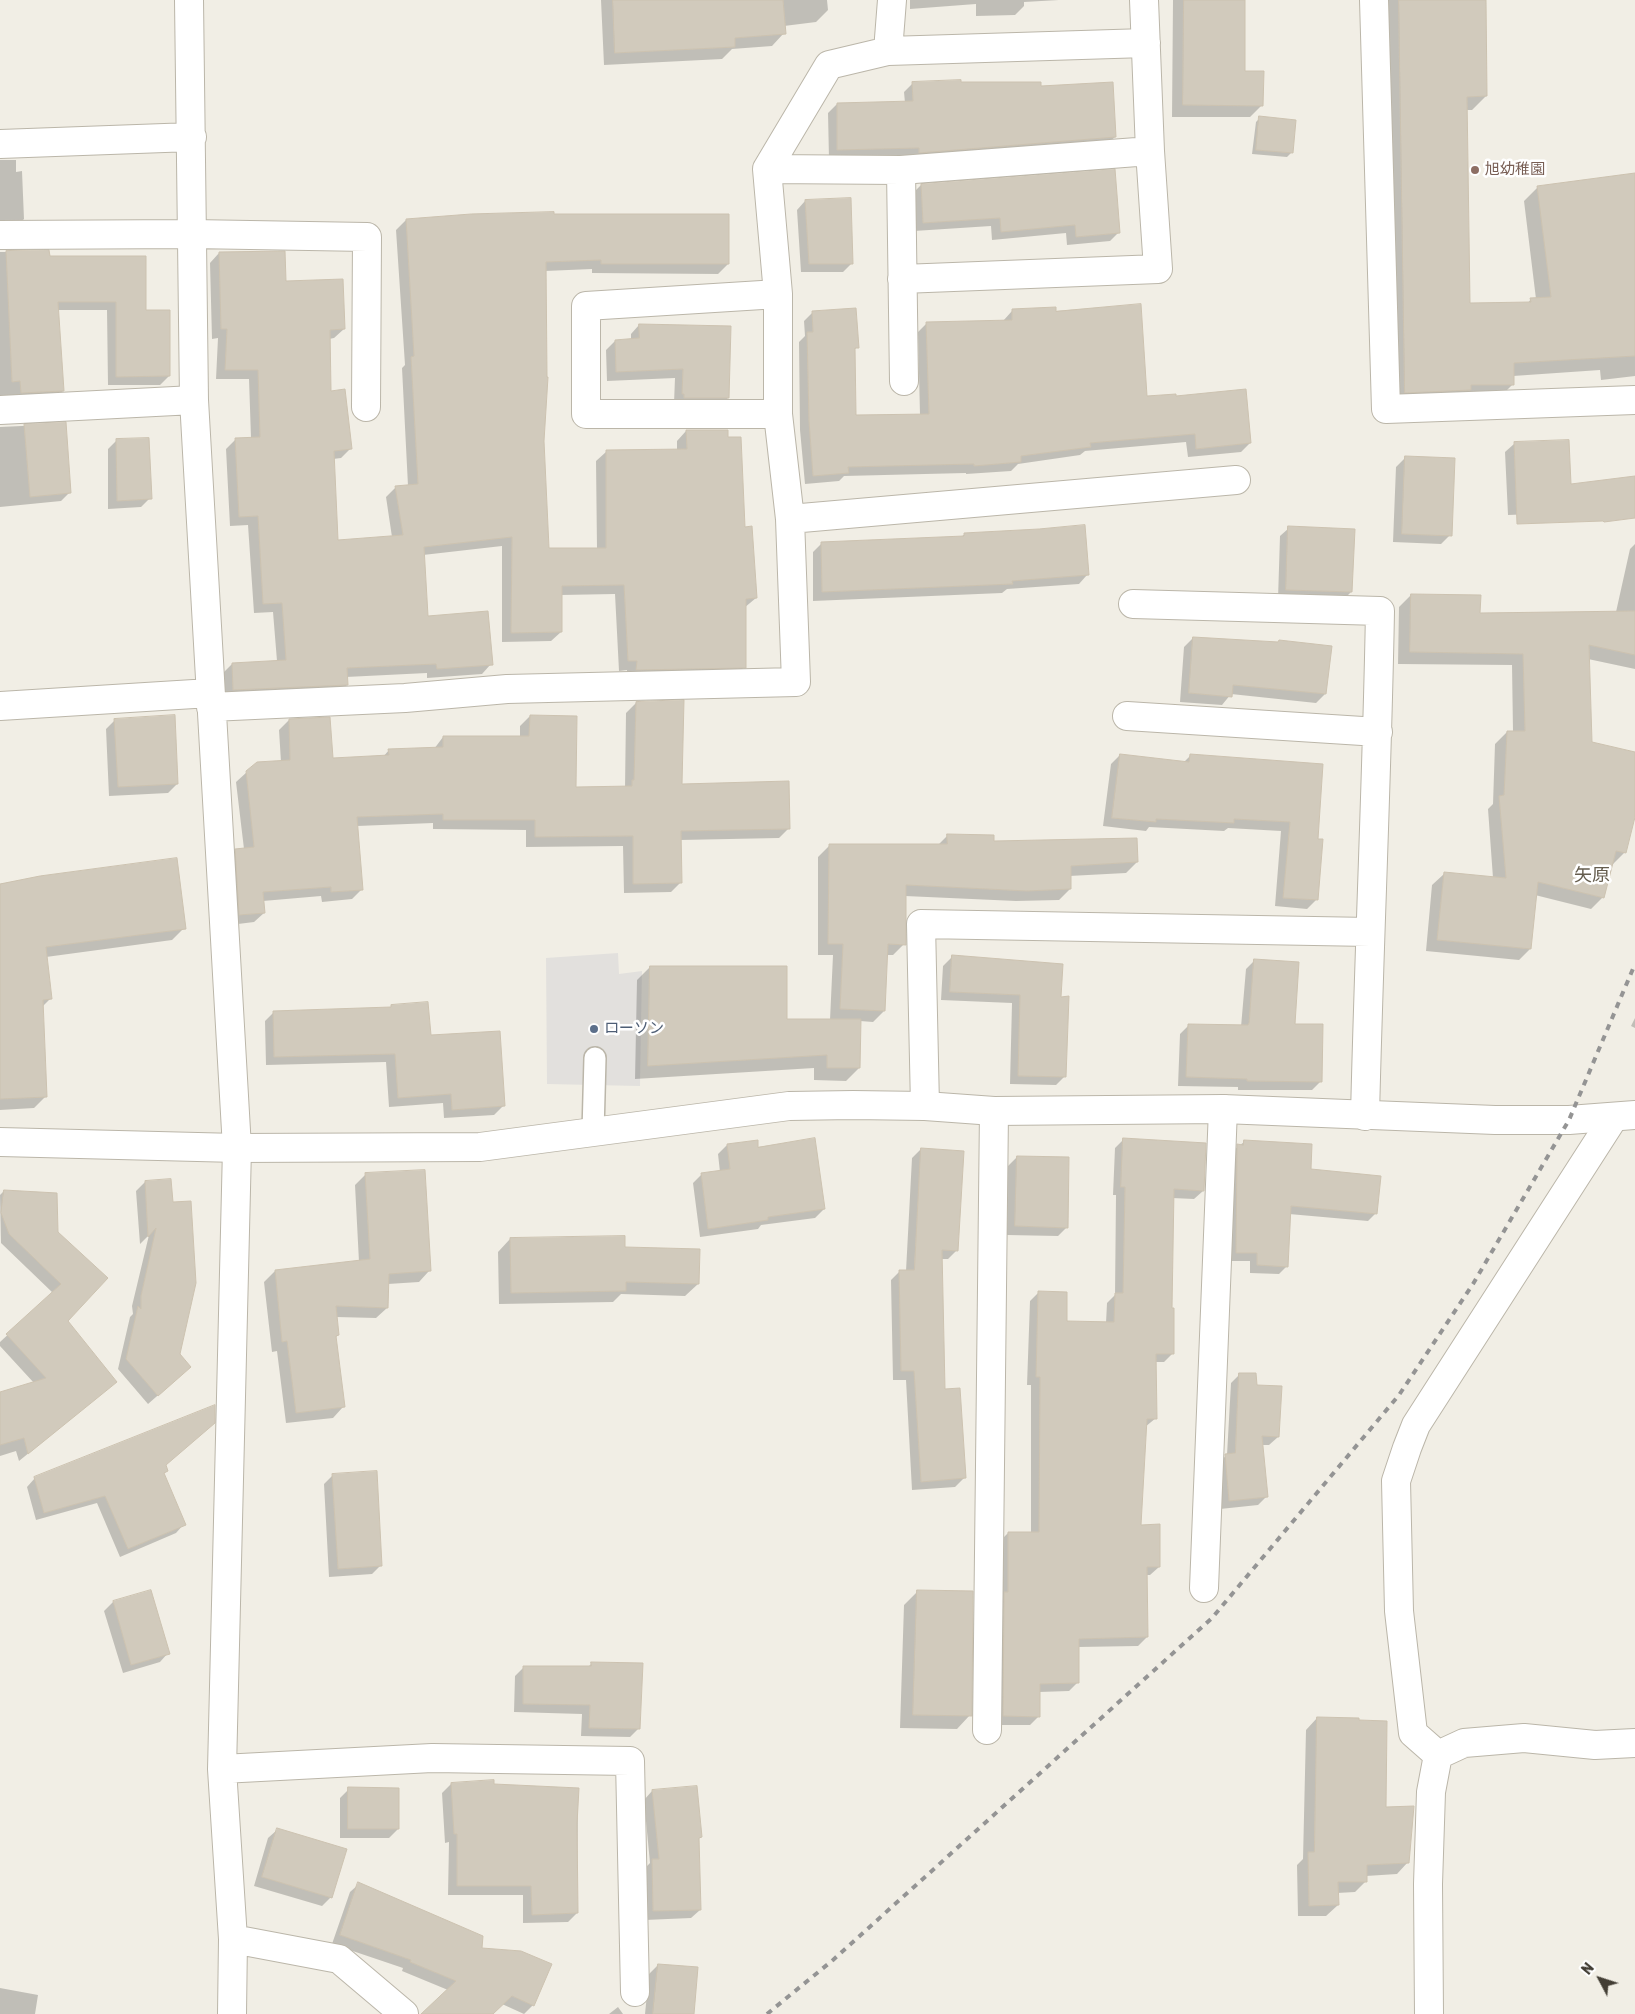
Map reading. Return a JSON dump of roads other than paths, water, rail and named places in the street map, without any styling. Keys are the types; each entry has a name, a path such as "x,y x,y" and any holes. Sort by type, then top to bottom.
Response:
{"street":[{"path":"189,0 194,400 237,1148 222,1768 233,1939 232,2014"},
{"path":"888,52 892,0"},
{"path":"902,279 1158,269 1150,151 1144,0"},
{"path":"1374,0 1386,409 1635,400"},
{"path":"0,706 210,700 405,698 507,689 796,682 790,519 778,414 778,294 768,169 828,65 888,52 1146,44"},
{"path":"0,144 192,137"},
{"path":"768,169 901,170 1150,151"},
{"path":"901,170 904,380"},
{"path":"0,235 192,234 367,237 366,407"},
{"path":"778,294 586,306 586,414 778,414"},
{"path":"0,410 194,400"},
{"path":"790,519 1236,480"},
{"path":"1133,604 1380,611 1378,732 1365,1116"},
{"path":"1127,716 1378,732"},
{"path":"924,1106 921,924 1370,932"},
{"path":"0,1142 237,1148 480,1147 789,1106 924,1106 994,1111 1223,1109 1496,1120 1569,1120 1624,1116"},
{"path":"1204,1588 1223,1109"},
{"path":"987,1730 994,1111"},
{"path":"1438,1755 1413,1733 1399,1611 1396,1481 1406,1448 1416,1425 1624,1116"},
{"path":"1438,1755 1464,1743 1524,1738 1596,1745 1635,1743"},
{"path":"1429,2014 1428,1884 1431,1792 1438,1755"},
{"path":"222,1768 432,1758 630,1761 635,1992"},
{"path":"233,1939 339,1959 404,2014"}],"lane":[{"path":"592,1132 595,1058"}],"railway":[{"path":"767,2014 833,1960 1212,1618 1399,1395 1473,1284 1569,1120 1635,964"}],"place":[{"name":"旭幼稚園","path":"1475,170"},
{"name":"ローソン","path":"594,1029"}],"district":[{"name":"矢原","path":"1592,876"}]}
